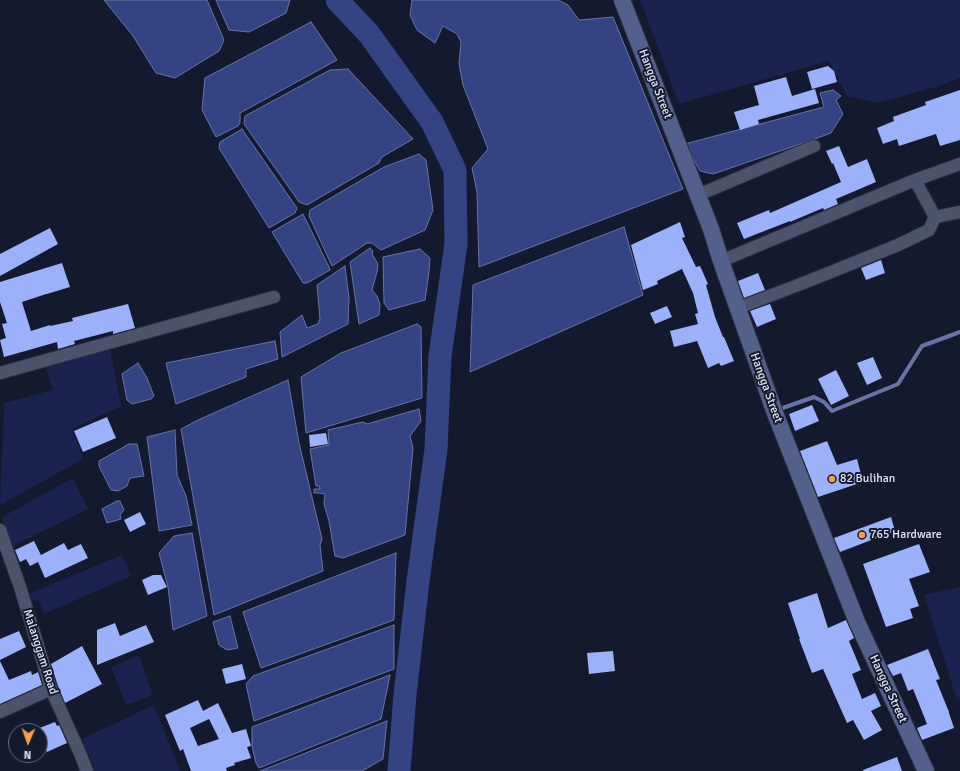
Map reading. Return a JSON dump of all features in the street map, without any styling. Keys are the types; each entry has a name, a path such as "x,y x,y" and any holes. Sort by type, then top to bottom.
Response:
{"street":[{"name":"Hangga Street","path":"622,0 711,230 774,413 856,622 926,771"},
{"path":"698,195 814,146"},
{"path":"721,260 914,180 960,164"},
{"path":"914,180 935,217"},
{"path":"935,217 960,212"},
{"path":"738,308 898,245 929,230 935,217"},
{"path":"0,373 274,297"},
{"name":"Malanggam Road","path":"0,530 20,587 51,688 87,771"},
{"path":"0,712 51,688"}],"shaded area":[{"path":"104,0 207,0 224,40 219,51 175,78 156,73 133,36"},
{"path":"216,0 290,0 286,13 249,32 229,30"},
{"path":"412,0 558,0 568,5 579,20 613,17 683,189 479,267 477,192 472,168 488,149 463,85 459,64 461,42 457,34 443,26 435,43 417,30 410,15"},
{"path":"640,0 960,0 960,78 939,86 878,103 847,96 829,61 679,104"},
{"path":"311,22 337,60 240,113 240,123 238,126 216,137 202,110 205,78"},
{"path":"348,69 413,139 382,157 379,163 307,205 299,202 244,124 245,116 330,70"},
{"path":"833,90 841,96 836,100 843,114 831,133 815,139 713,174 700,171 685,144 824,107 820,93"},
{"path":"242,129 297,208 295,213 269,228 219,148 220,142"},
{"path":"419,154 426,160 433,210 425,230 381,250 372,243 367,243 332,266 309,216 310,210 384,167"},
{"path":"303,214 330,270 307,283 303,283 272,232"},
{"path":"624,227 643,295 470,372 473,285"},
{"path":"370,248 373,251 372,254 378,264 372,290 377,296 380,304 379,315 359,324 350,262"},
{"path":"420,249 430,258 425,300 389,310 384,303 383,257"},
{"path":"345,266 349,298 348,324 282,357 280,332 302,315 307,328 318,324 320,319 317,285"},
{"path":"417,324 421,327 422,398 306,433 301,377 341,353"},
{"path":"275,341 278,359 246,369 246,377 176,404 166,363"},
{"path":"110,349 121,406 72,429 83,459 0,505 4,403 53,390 46,366"},
{"path":"138,363 147,378 154,396 151,399 132,404 127,400 122,374"},
{"path":"288,380 299,443 322,539 320,545 323,571 214,615 181,429"},
{"path":"419,409 421,421 410,436 413,448 405,535 343,558 335,556 329,521 324,504 325,494 314,493 314,489 320,489 319,486 316,486 310,449 329,445 328,430 363,422 367,424"},
{"path":"175,430 177,475 186,496 192,525 159,531 147,437"},
{"path":"129,444 137,444 144,476 130,478 127,486 118,491 111,490 99,466 99,461"},
{"path":"73,478 88,509 13,546 2,517"},
{"path":"117,501 120,501 124,510 120,515 121,519 107,523 102,509"},
{"path":"192,533 207,616 173,630 168,587 159,553 174,536"},
{"path":"396,553 394,620 261,668 243,612"},
{"path":"122,555 131,576 44,614 38,599 30,601 28,594"},
{"path":"960,587 960,699 957,700 924,595"},
{"path":"230,616 238,648 227,650 219,645 213,622"},
{"path":"394,625 394,669 254,721 246,684 253,676"},
{"path":"139,655 153,695 126,705 111,667"},
{"path":"390,675 381,719 259,768 256,763 252,746 252,727"},
{"path":"154,705 180,771 95,771 82,739"},
{"path":"387,721 383,759 362,771 260,771"}],"building":[{"path":"828,66 834,71 837,82 812,89 807,72"},
{"path":"786,77 792,96 815,89 819,103 758,120 759,124 740,130 734,112 759,105 754,86"},
{"path":"960,90 960,140 940,146 936,134 899,146 897,139 883,144 877,128 894,121 893,117 926,105 925,102"},
{"path":"839,146 848,167 867,159 876,182 836,199 838,204 824,210 823,208 744,239 737,223 769,210 770,213 841,182 826,151"},
{"path":"680,222 685,237 682,238 696,267 700,266 708,284 706,285 715,317 734,361 721,366 719,363 708,368 697,341 674,347 670,331 698,324 695,314 698,313 693,293 682,269 657,281 658,284 643,290 631,245"},
{"path":"50,228 58,244 0,276 0,254"},
{"path":"881,260 885,273 866,280 861,268"},
{"path":"62,263 70,287 22,302 31,331 50,325 73,321 72,318 128,304 135,328 113,334 113,331 74,341 75,344 58,349 57,342 4,357 0,340 6,338 2,324 7,323 0,302 0,282"},
{"path":"758,273 765,290 744,298 738,281"},
{"path":"770,304 776,319 757,327 750,311"},
{"path":"667,306 672,317 655,324 650,313"},
{"path":"873,357 882,378 867,385 857,363"},
{"path":"836,370 849,396 831,405 818,379"},
{"path":"812,405 819,421 795,431 789,414"},
{"path":"107,417 116,438 83,452 74,431"},
{"path":"326,433 328,444 310,447 309,435"},
{"name":"82 Bulihan","path":"827,441 837,465 857,459 863,482 818,497 800,451"},
{"path":"140,512 146,524 130,532 124,520"},
{"name":"765 Hardware","path":"891,517 895,531 840,552 834,538"},
{"path":"34,541 41,555 64,543 68,550 81,544 88,558 45,578 38,562 30,566 26,559 20,562 15,550"},
{"path":"919,544 930,572 909,579 919,606 910,609 913,618 886,627 863,564"},
{"path":"153,575 161,575 167,587 148,595 142,580"},
{"path":"817,593 828,628 846,620 854,638 849,641 861,670 852,674 862,699 875,693 881,706 871,711 882,730 864,740 853,720 847,723 823,669 812,673 799,639 788,603"},
{"path":"115,623 120,636 146,625 154,642 97,665 97,630"},
{"path":"19,631 26,647 0,660 0,639"},
{"path":"82,646 102,684 65,703 51,664"},
{"path":"928,649 940,679 936,680 954,728 922,740 917,728 927,724 913,689 908,691 901,673 893,676 887,665"},
{"path":"613,651 615,671 589,674 587,653"},
{"path":"0,661 9,680 31,671 32,675 38,672 42,685 0,704"},
{"path":"242,664 246,679 226,684 222,669"},
{"path":"198,700 203,711 218,703 232,733 246,729 251,746 247,747 251,758 234,763 235,765 226,768 227,771 191,771 183,749 180,751 165,715","holes":["209,719 219,739 198,746 190,728"]},
{"path":"55,722 57,726 59,725 67,743 48,752 48,725"},
{"path":"897,757 902,771 863,771 863,770"}],"waterway":[{"path":"337,0 369,34 432,122 455,170 456,244 440,356 436,449 418,581 405,695 399,771"},
{"path":"777,410 814,397 824,402 832,411 898,384 922,346 960,332"}],"place":[{"name":"82 Bulihan","path":"832,479"},
{"name":"765 Hardware","path":"862,535"}]}
